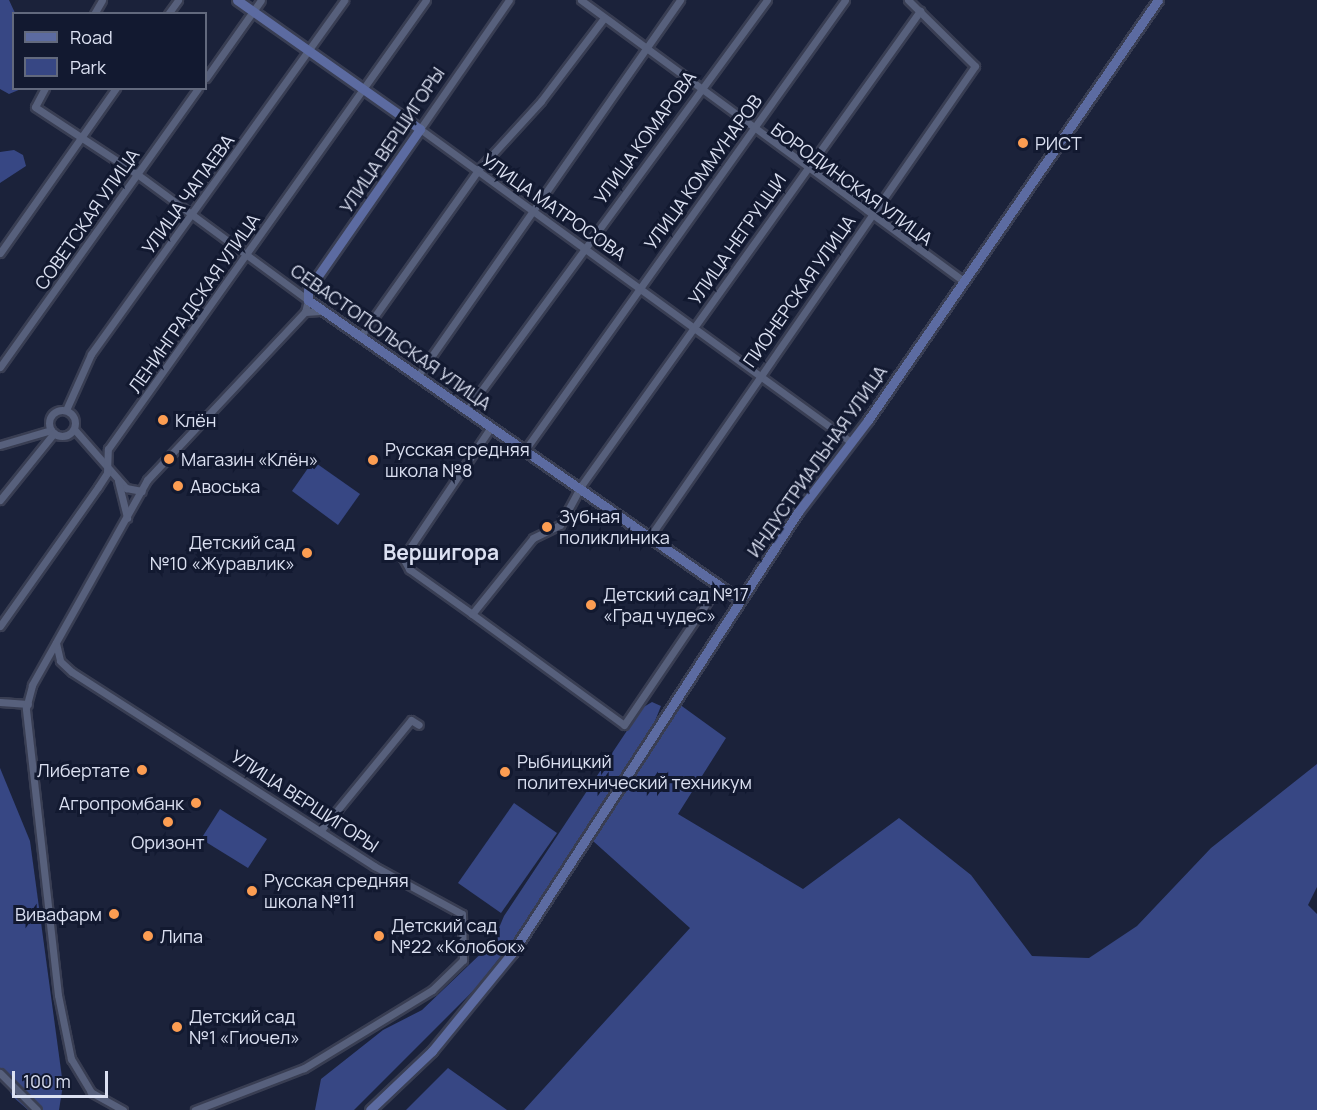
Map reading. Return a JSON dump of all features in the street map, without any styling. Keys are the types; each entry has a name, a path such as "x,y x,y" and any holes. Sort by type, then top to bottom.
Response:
{"main road":[{"name":"УЛИЦА МАТРОСОВА","path":"237,0 420,129"},
{"name":"ИНДУСТРИАЛЬНАЯ УЛИЦА","path":"370,1110 432,1051 512,953 740,600 1158,0"},
{"name":"УЛИЦА ВЕРШИГОРЫ","path":"308,300 308,290 420,129"},
{"name":"СЕВАСТОПОЛЬСКАЯ УЛИЦА","path":"308,300 320,311 581,486 740,600"}],"street":[{"path":"207,77 261,0"},
{"name":"УЛИЦА ЧАПАЕВА","path":"0,500 53,432 51,415 66,410 91,354 344,0"},
{"name":"ЛЕНИНГРАДСКАЯ УЛИЦА","path":"0,626 94,493 107,466 108,449 426,0"},
{"name":"УЛИЦА ВЕРШИГОРЫ","path":"420,129 509,0"},
{"path":"417,377 530,211 680,0"},
{"name":"УЛИЦА КОМАРОВА","path":"467,410 583,247 766,0"},
{"name":"УЛИЦА КОММУНАРОВ","path":"525,450 751,129 845,0"},
{"path":"908,0 920,10"},
{"name":"БОРОДИНСКАЯ УЛИЦА","path":"587,2 604,18 698,90 963,281"},
{"name":"ПИОНЕРСКАЯ УЛИЦА","path":"651,535 760,372 975,66 920,10"},
{"name":"УЛИЦА НЕГРУЦЦИ","path":"472,614 533,538 560,525 581,486 920,10"},
{"path":"360,337 476,172 541,101 604,18"},
{"path":"0,253 115,90"},
{"name":"СОВЕТСКАЯ УЛИЦА","path":"0,367 197,90"},
{"name":"СЕВАСТОПОЛЬСКАЯ УЛИЦА","path":"43,92 35,107 137,174 308,300"},
{"name":"УЛИЦА МАТРОСОВА","path":"420,129 530,211 760,372 851,442"},
{"path":"123,1110 91,1092 71,1059 27,752 28,704 56,642 157,467 305,312 308,300"},
{"path":"305,312 320,311"},
{"path":"66,410 74,418 74,429 117,478 142,491"},
{"path":"491,427 403,558 409,569 624,725 718,586"},
{"path":"0,445 53,432 67,435 74,429"},
{"path":"117,478 127,518"},
{"name":"УЛИЦА ВЕРШИГОРЫ","path":"56,642 60,661 72,672 398,880 456,907 464,925 463,960 432,990 337,1049 234,1099 195,1110"},
{"path":"0,702 28,704"},
{"path":"321,830 411,720 419,725"},
{"path":"0,1073 37,1110"}],"green space":[{"path":"0,0 9,0 15,12 12,12 12,90 19,90 9,94 0,89"},
{"path":"14,150 23,155 26,166 0,183 0,152"},
{"path":"313,461 360,494 338,525 292,491"},
{"path":"652,702 661,706 653,726 517,936 475,989 354,1110 315,1110 321,1079 383,1030 422,1010 493,942 504,916 642,708"},
{"path":"679,704 726,738 678,814 803,889 899,818 971,875 1032,956 1089,958 1137,926 1211,848 1317,764 1317,887 1308,905 1317,914 1317,1110 524,1110 690,928 593,841"},
{"path":"0,768 30,841 63,1085 59,1110 28,1110 12,1096 0,1071"},
{"path":"514,803 557,833 501,913 458,883"},
{"path":"220,809 267,839 248,868 201,839"},
{"path":"448,1068 507,1110 406,1110"}],"place":[{"name":"РИСТ","path":"1023,143"},
{"name":"Клён","path":"163,420"},
{"name":"Магазин «Клён»","path":"169,459"},
{"name":"Русская средняя школа №8","path":"373,460"},
{"name":"Авоська","path":"178,486"},
{"name":"Зубная поликлиника","path":"547,527"},
{"name":"Детский сад №10 «Журавлик»","path":"307,553"},
{"name":"Детский сад №17 «Град чудес»","path":"591,605"},
{"name":"Либертате","path":"142,770"},
{"name":"Рыбницкий политехнический техникум","path":"505,772"},
{"name":"Агропромбанк","path":"196,803"},
{"name":"Оризонт","path":"168,822"},
{"name":"Русская средняя школа №11","path":"252,891"},
{"name":"Вивафарм","path":"114,914"},
{"name":"Липа","path":"148,936"},
{"name":"Детский сад №22 «Колобок»","path":"379,936"},
{"name":"Детский сад №1 «Гиочел»","path":"177,1027"}],"district":[{"name":"Вершигора","path":"441,552"}]}
